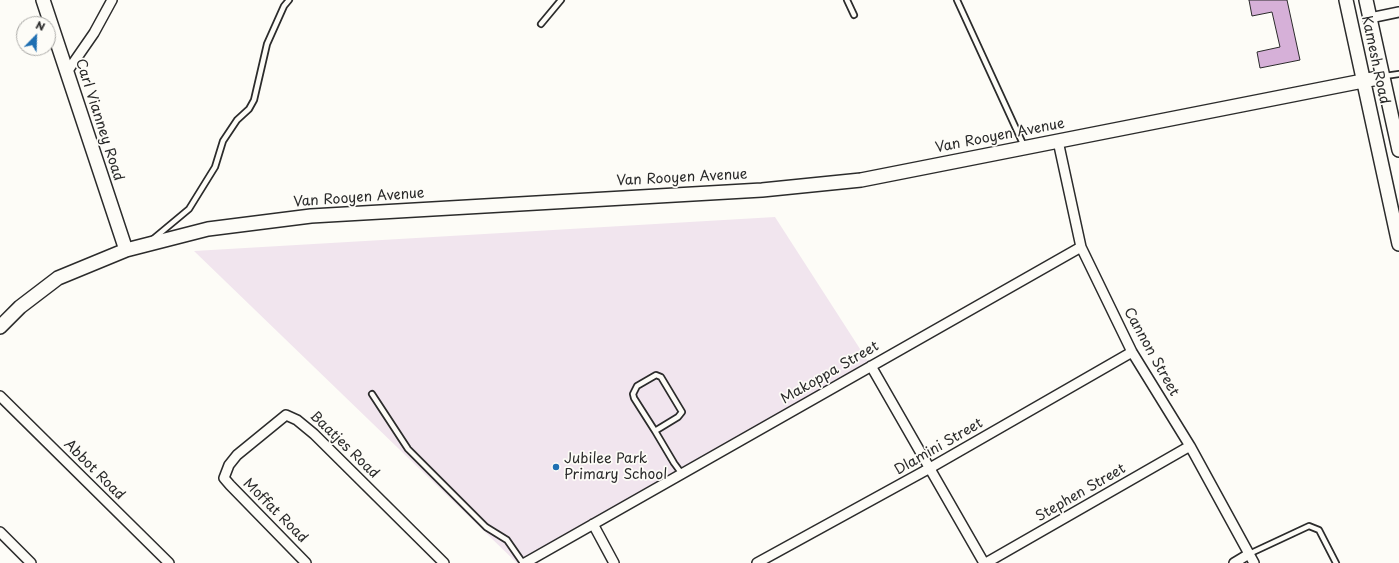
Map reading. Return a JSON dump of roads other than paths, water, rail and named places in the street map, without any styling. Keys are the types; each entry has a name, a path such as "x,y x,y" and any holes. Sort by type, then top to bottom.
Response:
{"street":[{"name":"Carl Vianney Road","path":"43,0 126,250"},
{"path":"67,72 94,33 112,0"},
{"name":"Kamesh Road","path":"1346,0 1399,244"},
{"name":"Kamesh Road","path":"1366,0 1399,150"},
{"path":"1370,18 1399,12"},
{"name":"Van Rooyen Avenue","path":"0,327 20,307 58,278 126,250 208,229 311,216 676,195 822,185 861,180 1383,77"},
{"name":"Cannon Street","path":"1058,141 1081,247 1132,352 1190,446 1254,563"},
{"name":"Makoppa Street","path":"524,563 1081,247"},
{"name":"Dlamini Street","path":"758,563 930,468 1132,352"},
{"path":"870,366 985,563"},
{"name":"Abbot Road","path":"0,396 169,563"},
{"name":"Baatjes Road","path":"224,478 229,465 237,455 286,415 297,420 444,563"},
{"name":"Stephen Street","path":"985,563 1190,446"},
{"name":"Moffat Road","path":"224,478 306,563"},
{"path":"593,524 614,563"},
{"path":"0,532 31,563"},
{"path":"1234,563 1249,554"}],"lane":[{"path":"146,244 189,209 208,180 215,167 223,141 237,120 249,109 254,100 267,44 284,6 289,0"},
{"path":"542,24 562,0"},
{"path":"847,0 854,15"},
{"path":"957,0 1024,148"},
{"path":"1383,77 1399,74"},
{"path":"654,431 678,417 682,412 661,377 656,375 637,386 633,394 654,431 682,474"},
{"path":"372,394 408,449 486,527 507,540 524,563"},
{"path":"1249,554 1309,526 1319,530 1336,563"}],"place":[{"name":"Jubilee Park Primary School","path":"556,467"}]}
